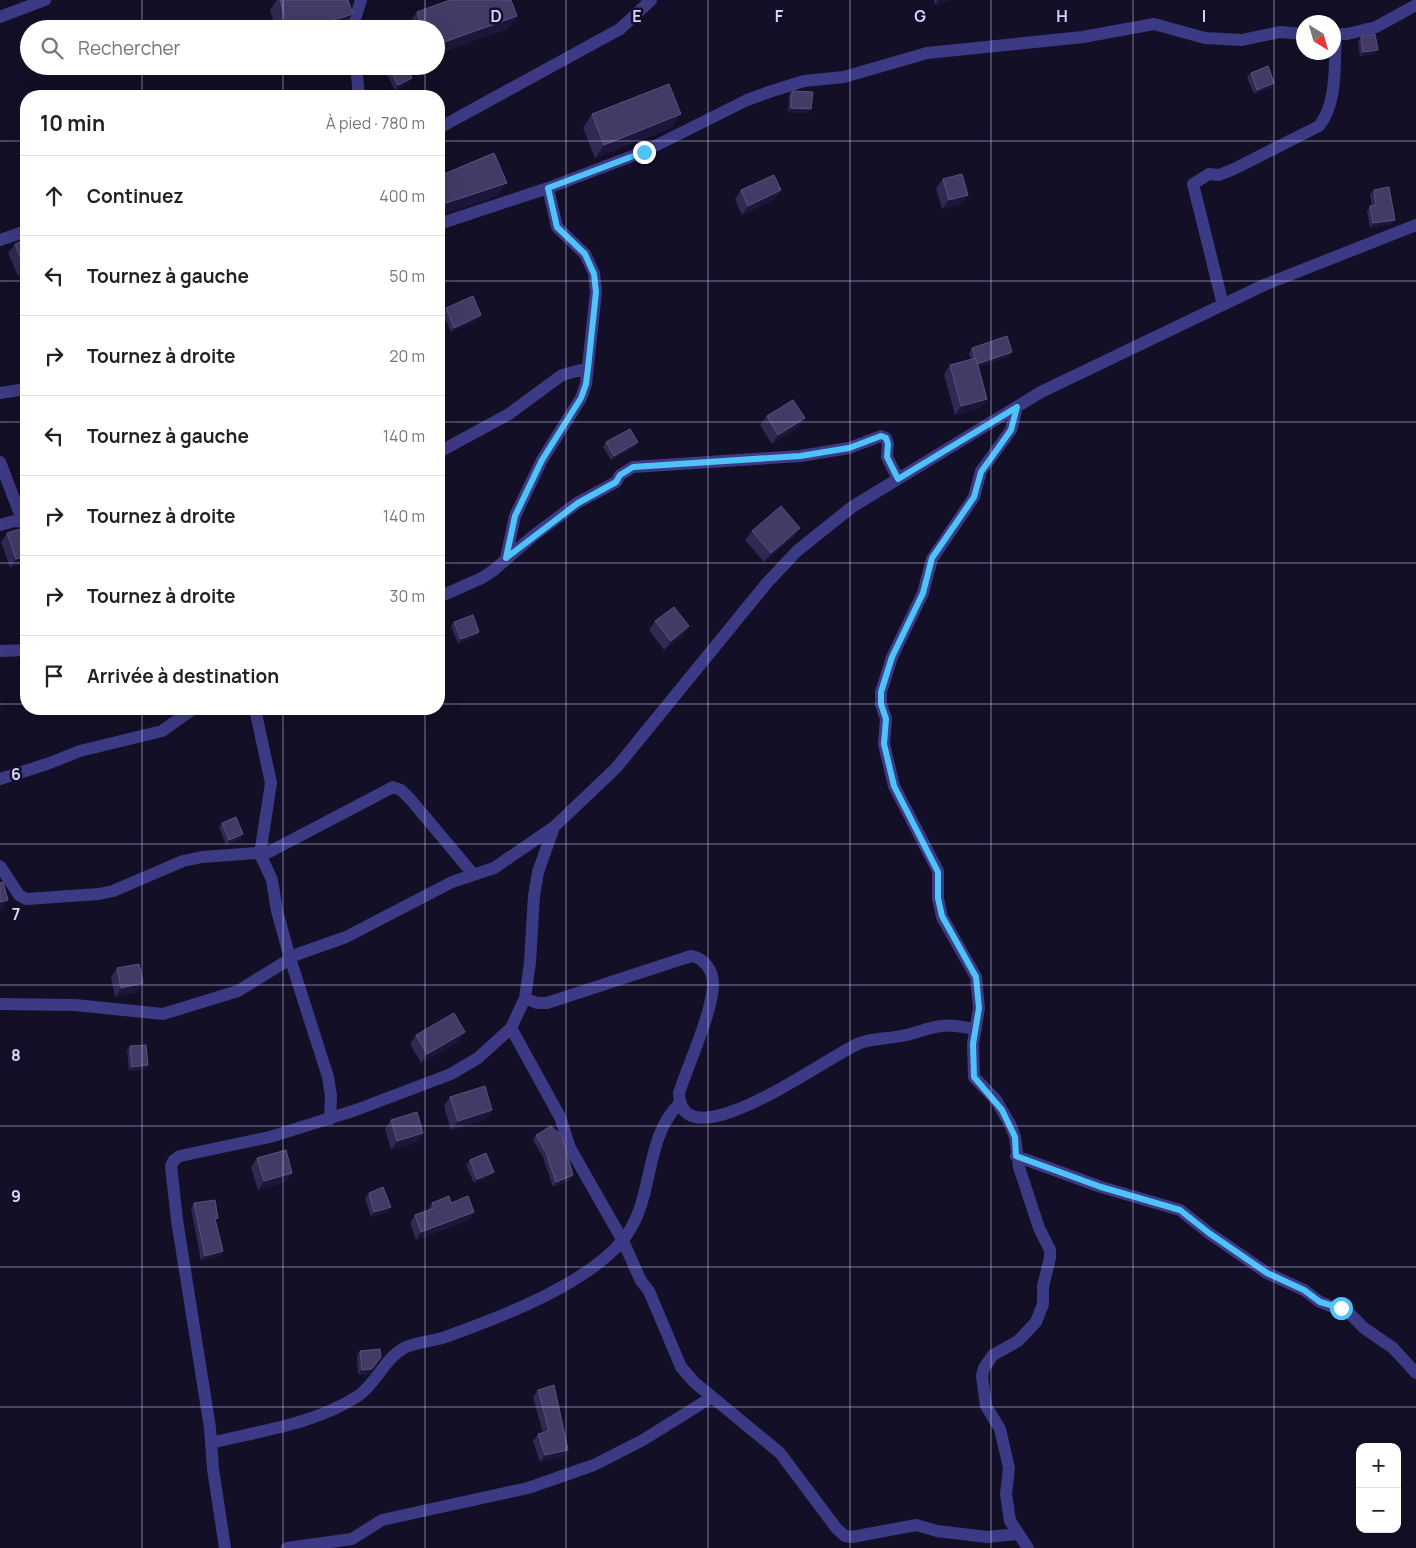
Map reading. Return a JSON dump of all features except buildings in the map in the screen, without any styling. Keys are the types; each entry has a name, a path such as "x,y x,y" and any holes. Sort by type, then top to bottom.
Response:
{"street":[{"path":"0,18 46,0"},
{"path":"355,20 361,0"},
{"path":"445,125 620,29 651,0"},
{"path":"1341,33 1376,27 1416,5"},
{"path":"445,222 548,188 644,152 747,100 769,92 804,81 844,77 927,53 1083,37 1154,24 1205,38 1242,40 1275,32 1296,33"},
{"path":"1223,305 1193,184 1209,174 1219,175 1319,126 1328,115 1334,60"},
{"path":"357,75 358,90"},
{"path":"506,558 515,516 542,460 581,398 586,384 588,368 596,292 594,274 585,254 557,227 548,188"},
{"path":"0,1004 75,1005 163,1014 238,991 290,958 346,937 452,882 505,862 554,827 616,768 704,657 797,551 852,507 1017,407 1070,378 1264,285 1416,225"},
{"path":"0,240 20,233"},
{"path":"445,449 509,414 562,375 588,368"},
{"path":"0,393 20,390"},
{"path":"1017,407 1011,430 981,472 974,497 932,558 923,593 892,657 881,692 881,704 886,719 884,744 894,786 938,872 939,908 946,924 974,970 979,1008 973,1044 974,1077 996,1100 1015,1137 1016,1156 1039,1228 1050,1250 1044,1286 1044,1304 1036,1322 1028,1332 993,1355 984,1368 982,1376 986,1406 1000,1429 1009,1468 1006,1487 1010,1521 1028,1548"},
{"path":"445,593 482,578 578,503 616,482 620,475 633,467 800,456 849,448 881,436 886,438 888,444 887,457 898,479"},
{"path":"0,462 20,512"},
{"path":"0,525 14,521 20,522"},
{"path":"0,651 20,650"},
{"path":"0,779 80,751 99,748 141,735 156,733 170,726 182,715"},
{"path":"256,715 271,783 260,854 272,880 277,911 290,958 328,1077 331,1096 330,1119"},
{"path":"0,866 19,895 26,899 35,900 113,891 183,861 202,857 260,854 281,846 393,787 401,790 411,800 473,874"},
{"path":"225,1548 171,1166 174,1160 180,1156 270,1137 330,1119 451,1074 478,1058 511,1028 525,998 530,962 534,896 538,872 554,827"},
{"path":"525,998 537,1003 547,1003 691,956 704,962 712,975 711,996 679,1093 679,1104 690,1117 710,1117 779,1091 860,1042 902,1036 943,1025 976,1029"},
{"path":"511,1028 560,1117 570,1148 623,1241 641,1281 648,1291 681,1367 694,1382 780,1453 801,1484 844,1536 852,1537 916,1525 937,1531 987,1537 1019,1534"},
{"path":"211,1444 322,1415 340,1407 373,1382 392,1356 406,1347 446,1337 513,1310 582,1275 606,1258 623,1241 641,1208 659,1134 666,1119 679,1104"},
{"path":"1016,1156 1101,1187 1186,1213 1209,1233 1267,1273 1304,1290 1320,1302 1349,1313 1364,1328 1393,1348 1416,1373"},
{"path":"287,1548 352,1539 382,1520 537,1486 594,1465 643,1440 712,1397"}],"route":[{"path":"644,152 548,188 557,227 585,254 594,274 596,292 588,368 586,384 581,398 542,460 515,516 506,558 583,499 616,482 620,475 633,467 800,456 849,448 864,444 881,436 886,438 888,444 887,457 898,479 1017,407 1011,430 979,476 974,497 932,558 922,596 913,610 884,675 881,692 881,704 886,719 884,744 894,786 940,877 938,898 942,916 949,931 974,970 976,977 979,1017 973,1044 972,1071 974,1077 996,1100 1010,1124 1015,1137 1016,1156 1101,1187 1180,1210 1209,1233 1267,1273 1304,1290 1324,1304 1341,1308"}]}
